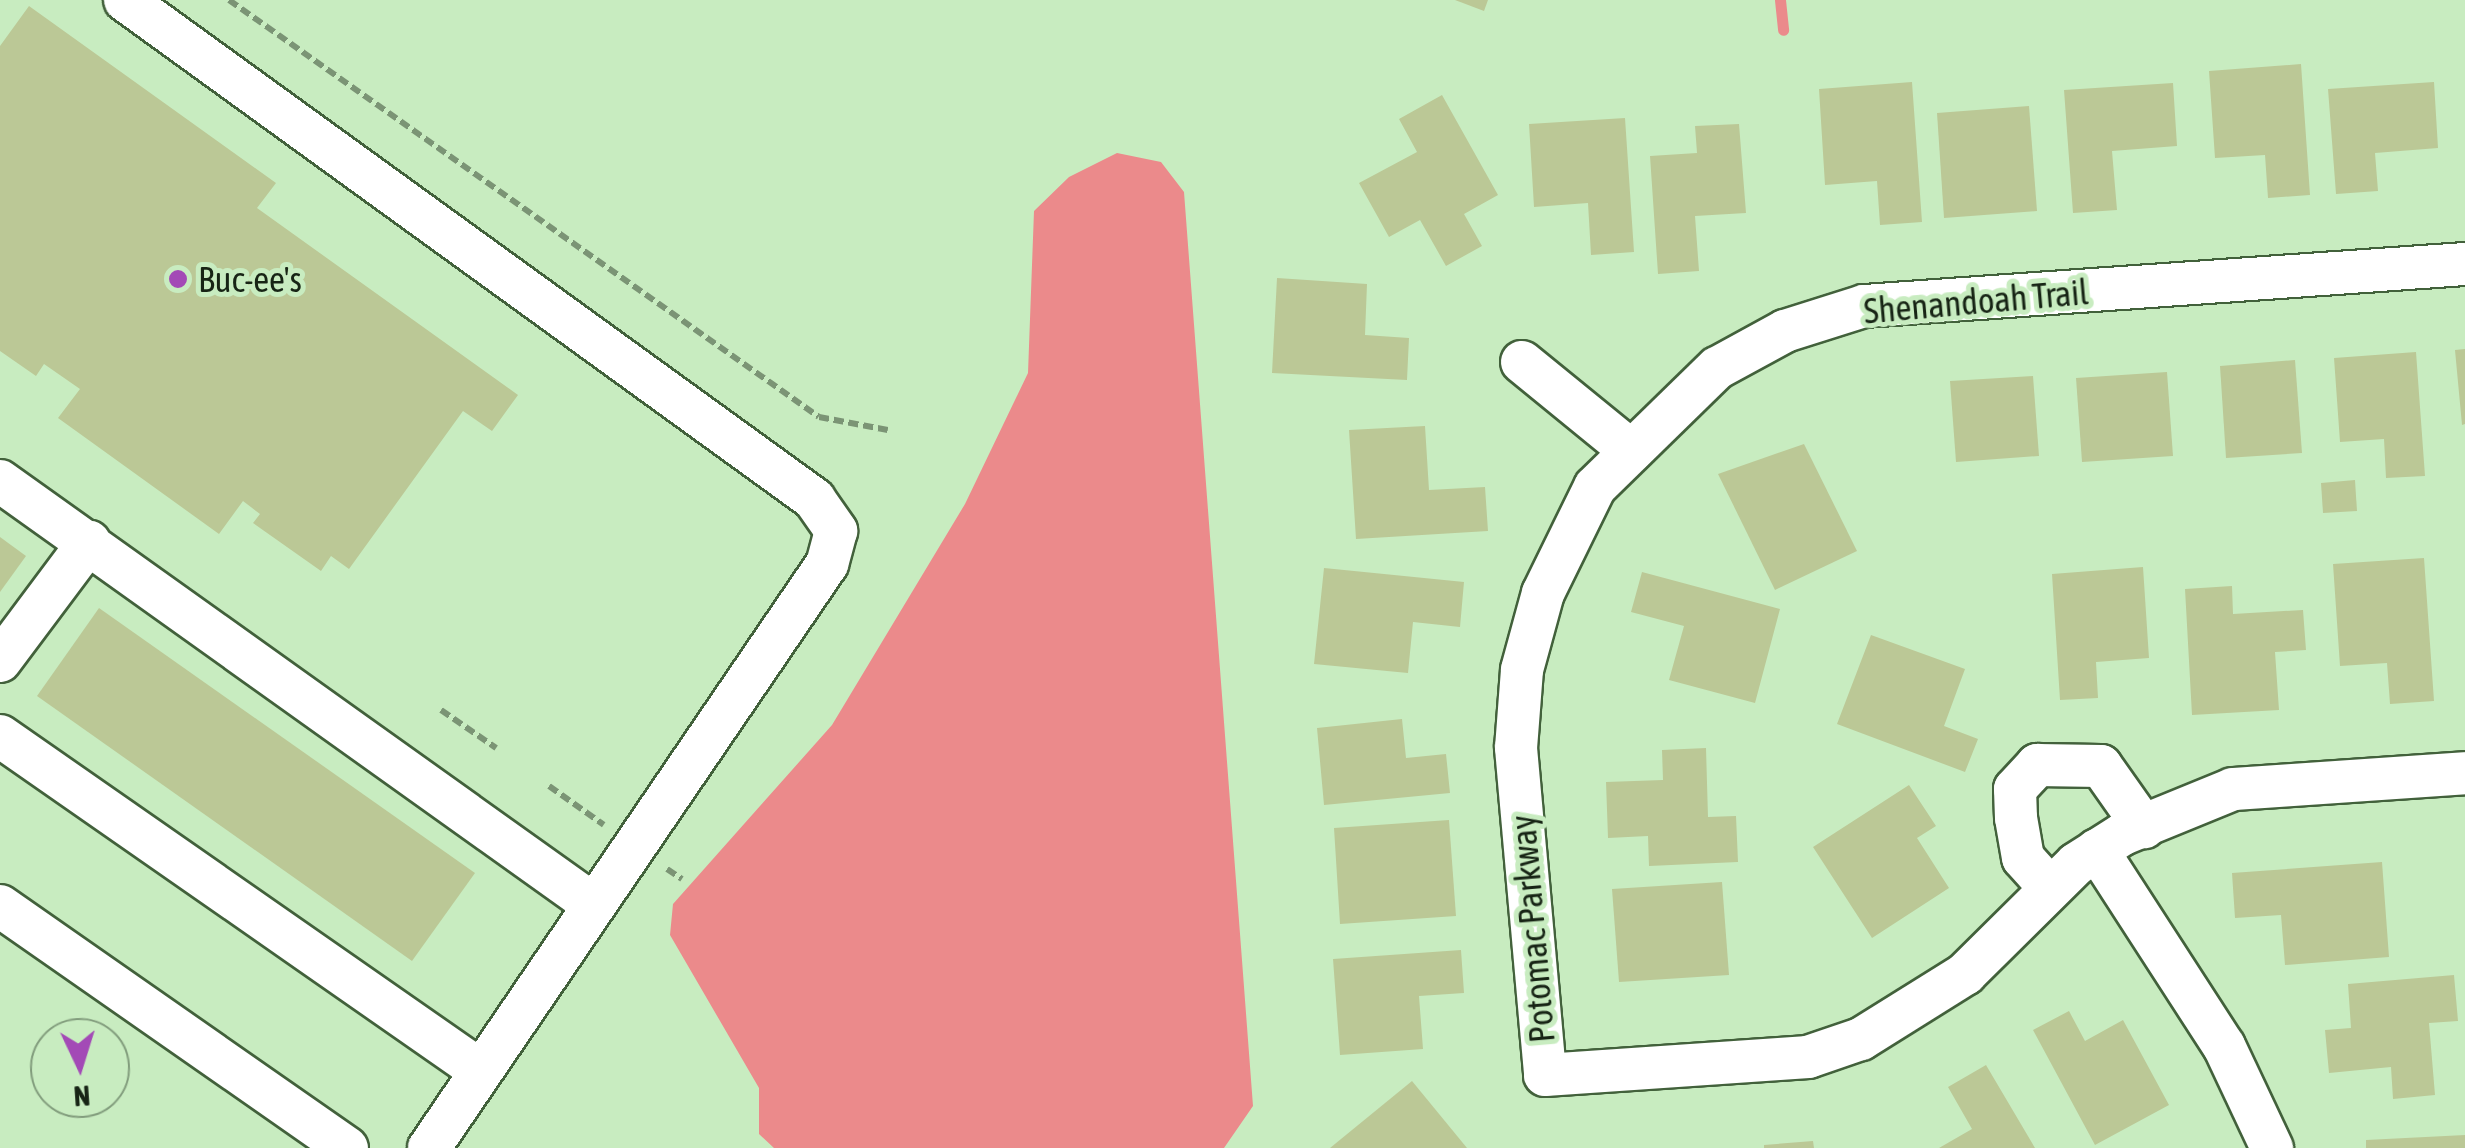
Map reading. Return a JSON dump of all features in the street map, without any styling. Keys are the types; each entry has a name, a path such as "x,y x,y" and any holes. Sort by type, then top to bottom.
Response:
{"street":[{"path":"125,0 814,500 836,531 826,564 478,1068 429,1148"},
{"name":"Shenandoah Trail","path":"1575,530 1595,487 1717,368 1785,331 1864,306 2465,264"},
{"path":"1522,362 1631,451"},
{"path":"0,482 594,905"},
{"name":"Potomac Parkway","path":"1575,530 1543,592 1522,670 1516,748 1544,1075 1808,1056 1861,1039 1965,974 2050,888 2097,850 2144,827 2233,789 2465,772"},
{"path":"0,661 89,542"},
{"path":"0,736 478,1068"},
{"path":"2050,888 2023,858 2016,818 2015,789 2038,765 2101,766 2144,827"},
{"path":"2097,850 2224,1046 2272,1148"},
{"path":"0,906 348,1148"}],"path":[{"path":"229,0 819,417 888,430"},
{"path":"441,710 496,748"},
{"path":"549,786 605,826"}],"shaded area":[{"path":"1117,153 1161,162 1184,192 1253,1106 1224,1148 774,1148 759,1134 759,1088 670,935 673,904 832,725 965,504 1028,373 1034,211 1069,177"}],"building":[{"path":"1455,0 1488,0 1484,11"},
{"name":"Buc-ee's","path":"29,6 276,183 257,208 518,395 492,431 463,411 349,569 331,556 321,571 253,523 260,514 243,501 219,534 58,418 80,389 44,364 36,376 0,351 0,46"},
{"path":"2301,64 2310,195 2268,198 2265,155 2215,158 2209,71"},
{"path":"1912,82 1922,222 1880,225 1877,181 1825,185 1819,89"},
{"path":"2434,82 2438,148 2375,153 2378,191 2336,194 2328,89"},
{"path":"2173,83 2177,146 2112,151 2117,210 2073,213 2064,90"},
{"path":"1442,95 1498,195 1464,214 1482,246 1446,266 1420,220 1389,237 1359,183 1417,152 1399,119"},
{"path":"2029,106 2037,211 1944,218 1937,113"},
{"path":"1625,118 1634,252 1591,255 1588,203 1534,207 1529,124"},
{"path":"1739,124 1746,213 1695,216 1699,271 1658,274 1650,156 1697,153 1695,126"},
{"path":"1277,278 1367,284 1365,335 1409,338 1407,380 1272,373"},
{"path":"2465,349 2465,424 2462,425 2455,350"},
{"path":"2416,352 2425,476 2386,478 2384,439 2340,442 2334,358"},
{"path":"2295,360 2302,453 2226,458 2220,366"},
{"path":"2167,372 2173,456 2082,462 2076,378"},
{"path":"2033,376 2039,456 1956,462 1950,381"},
{"path":"1425,426 1429,490 1485,487 1488,531 1356,539 1349,430"},
{"path":"1804,444 1857,551 1775,590 1718,474"},
{"path":"2355,480 2357,511 2323,513 2321,483"},
{"path":"0,537 26,556 0,592"},
{"path":"2424,558 2434,701 2390,704 2387,663 2340,666 2333,564"},
{"path":"2143,567 2149,658 2096,662 2098,698 2060,700 2052,574"},
{"path":"1324,568 1464,582 1460,627 1413,622 1408,673 1314,664"},
{"path":"1642,572 1780,609 1755,703 1669,680 1684,626 1631,612"},
{"path":"2232,586 2233,614 2303,610 2306,650 2275,652 2279,710 2192,715 2185,589"},
{"path":"99,608 475,873 412,961 37,696"},
{"path":"1871,635 1965,669 1944,726 1978,739 1965,772 1837,724"},
{"path":"1402,719 1406,758 1446,754 1450,793 1324,805 1317,728"},
{"path":"1706,748 1708,817 1736,816 1738,862 1649,866 1648,836 1608,838 1606,782 1663,780 1662,750"},
{"path":"1909,785 1936,826 1917,838 1949,888 1872,938 1813,847"},
{"path":"1449,820 1456,916 1340,924 1334,828"},
{"path":"2382,862 2389,957 2285,965 2281,915 2235,918 2232,873"},
{"path":"1722,882 1729,975 1619,982 1612,889"},
{"path":"1461,950 1464,993 1419,996 1423,1049 1340,1055 1333,959"},
{"path":"2454,975 2458,1021 2429,1023 2435,1095 2393,1099 2391,1067 2329,1073 2325,1030 2351,1028 2348,984"},
{"path":"2069,1011 2085,1041 2123,1020 2169,1105 2095,1145 2033,1030"},
{"path":"1986,1065 2035,1148 1939,1148 1972,1129 1948,1087"},
{"path":"1412,1081 1467,1148 1330,1148"},
{"path":"2465,1135 2465,1148 2366,1148 2366,1140"},
{"path":"1813,1141 1814,1148 1764,1148 1764,1145"}],"waterway":[{"path":"1780,0 1783,30"}],"place":[{"name":"Buc-ee's","path":"178,279"}]}
